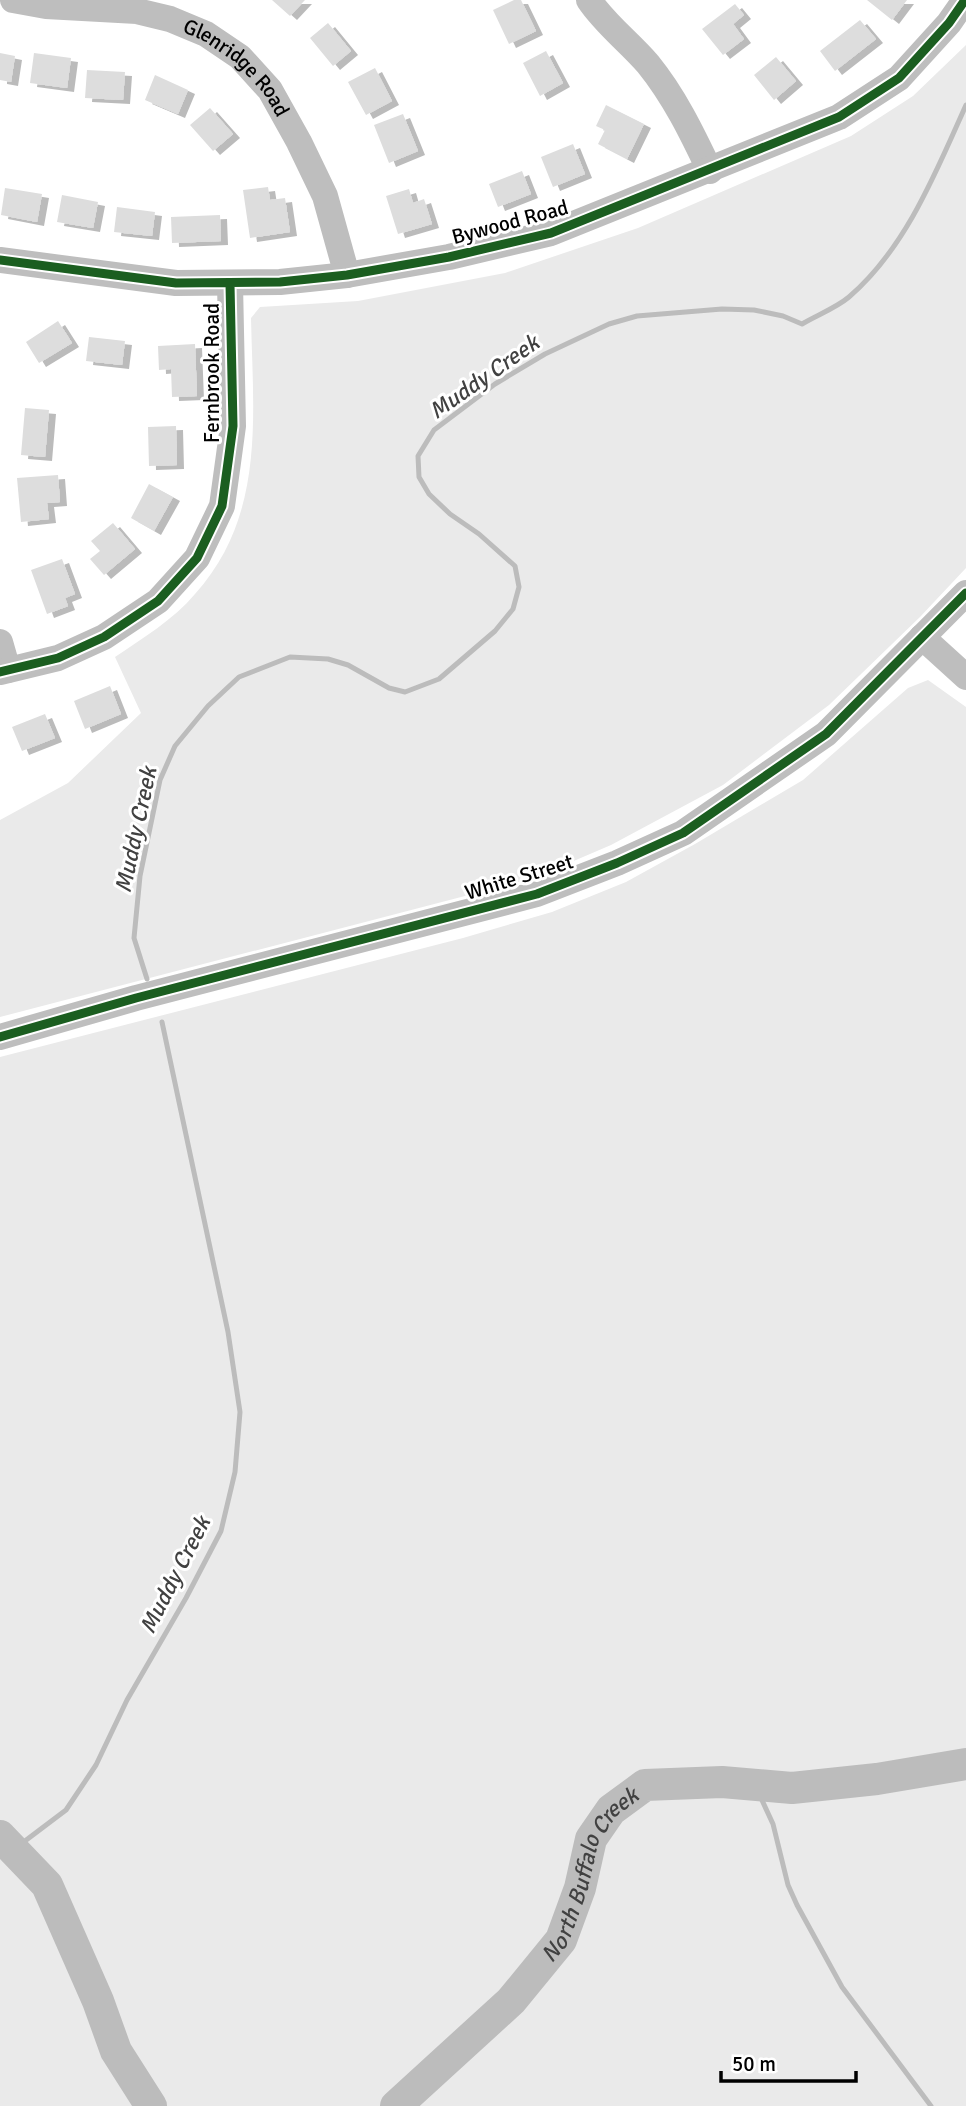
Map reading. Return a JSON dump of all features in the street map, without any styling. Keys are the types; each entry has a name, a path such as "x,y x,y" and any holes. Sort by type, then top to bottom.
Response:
{"street":[{"name":"Glenridge Road","path":"13,0 46,6 138,6 206,34 240,57 270,90 299,142 325,196 347,275"},
{"path":"589,0 667,89 690,129 709,171"},
{"name":"Bywood Road","path":"0,260 176,283 280,282 347,275 449,257 551,233 839,117 899,78 965,0"},
{"name":"Fernbrook Road","path":"4,671 58,657 104,637 158,601 197,558 222,506 233,426 230,284"},
{"name":"White Street","path":"0,1037 163,991 537,894 617,863 683,833 826,734 966,593"},
{"path":"922,637 966,677"},
{"path":"0,642 4,671"}],"shaded area":[{"path":"966,45 966,568 920,617 829,705 723,785 611,845 534,878 0,1017 0,820 68,783 141,713 115,657 177,612 195,594 218,563 234,531 244,498 250,463 253,428 251,318 260,307 358,301 505,273 638,228 851,136 913,96"},
{"path":"928,680 966,707 966,2106 0,2106 0,1057 463,938 552,912 626,882 803,780 908,688"}],"building":[{"path":"272,0 305,0 290,16"},
{"path":"514,0 521,0 536,31 509,44 493,10"},
{"path":"867,0 907,0 892,20"},
{"path":"735,4 744,15 733,24 744,39 723,55 702,29"},
{"path":"860,20 876,39 835,71 820,51"},
{"path":"328,23 351,51 333,66 310,38"},
{"path":"546,51 563,83 540,96 523,63"},
{"path":"0,53 15,56 11,82 0,80"},
{"path":"34,53 71,58 67,88 30,83"},
{"path":"776,57 796,81 774,100 754,75"},
{"path":"375,68 392,101 366,115 348,82"},
{"path":"87,70 125,72 123,100 85,98"},
{"path":"155,75 188,90 178,114 145,100"},
{"path":"606,105 644,124 627,159 598,144 605,130 596,126"},
{"path":"210,108 233,134 213,151 190,125"},
{"path":"403,114 418,151 389,163 374,125"},
{"path":"573,144 585,174 553,187 541,157"},
{"path":"522,171 531,194 498,207 489,184"},
{"path":"268,187 270,200 285,198 290,232 250,238 243,190"},
{"path":"5,188 42,194 37,222 1,215"},
{"path":"409,189 413,203 424,199 432,224 398,234 386,196"},
{"path":"62,195 98,202 93,228 57,222"},
{"path":"117,207 155,212 152,236 114,232"},
{"path":"220,215 221,241 172,243 171,217"},
{"path":"58,321 72,343 39,363 26,342"},
{"path":"89,337 125,341 122,365 86,361"},
{"path":"195,344 197,396 172,397 171,369 159,370 158,346"},
{"path":"25,408 49,410 45,457 21,455"},
{"path":"176,426 177,465 149,466 148,427"},
{"path":"58,475 60,502 47,503 49,519 21,522 17,478"},
{"path":"149,484 173,497 154,531 131,518"},
{"path":"113,523 135,549 104,575 90,559 100,551 91,541"},
{"path":"62,559 75,594 65,598 68,606 47,614 31,570"},
{"path":"110,686 121,714 85,729 74,701"},
{"path":"45,714 55,738 22,751 12,727"}],"waterway":[{"name":"Muddy Creek","path":"147,979 134,938 140,876 160,780 175,746 208,706 239,677 290,657 328,659 348,665 389,688 405,692 439,679 495,631 513,609 519,587 515,566 479,534 450,514 429,494 419,477 418,456 434,430 495,384 545,354 609,324 637,316 722,309 754,310 783,316 802,324 838,305 869,277 903,232 931,182 966,105"},
{"name":"Muddy Creek","path":"13,1850 66,1810 96,1765 127,1700 221,1531 235,1472 240,1412 228,1332 162,1022"},
{"name":"North Buffalo Creek","path":"396,2106 511,2001 561,1940 580,1888 591,1839 611,1810 645,1785 722,1782 792,1788 877,1779 966,1764"},
{"path":"755,1785 773,1824 788,1885 797,1905 842,1987 931,2106"},
{"name":"North Buffalo Creek","path":"0,1836 47,1885 98,2001 116,2051 151,2106"}],"cycle path":[{"path":"0,260 176,283 280,282 347,275 449,257 551,233 839,117 899,78 949,23 965,0"},
{"path":"0,672 58,658 104,637 158,601 197,558 222,506 233,426 230,284"},
{"path":"0,1037 136,998 537,894 617,863 683,833 826,734 966,593"}]}
